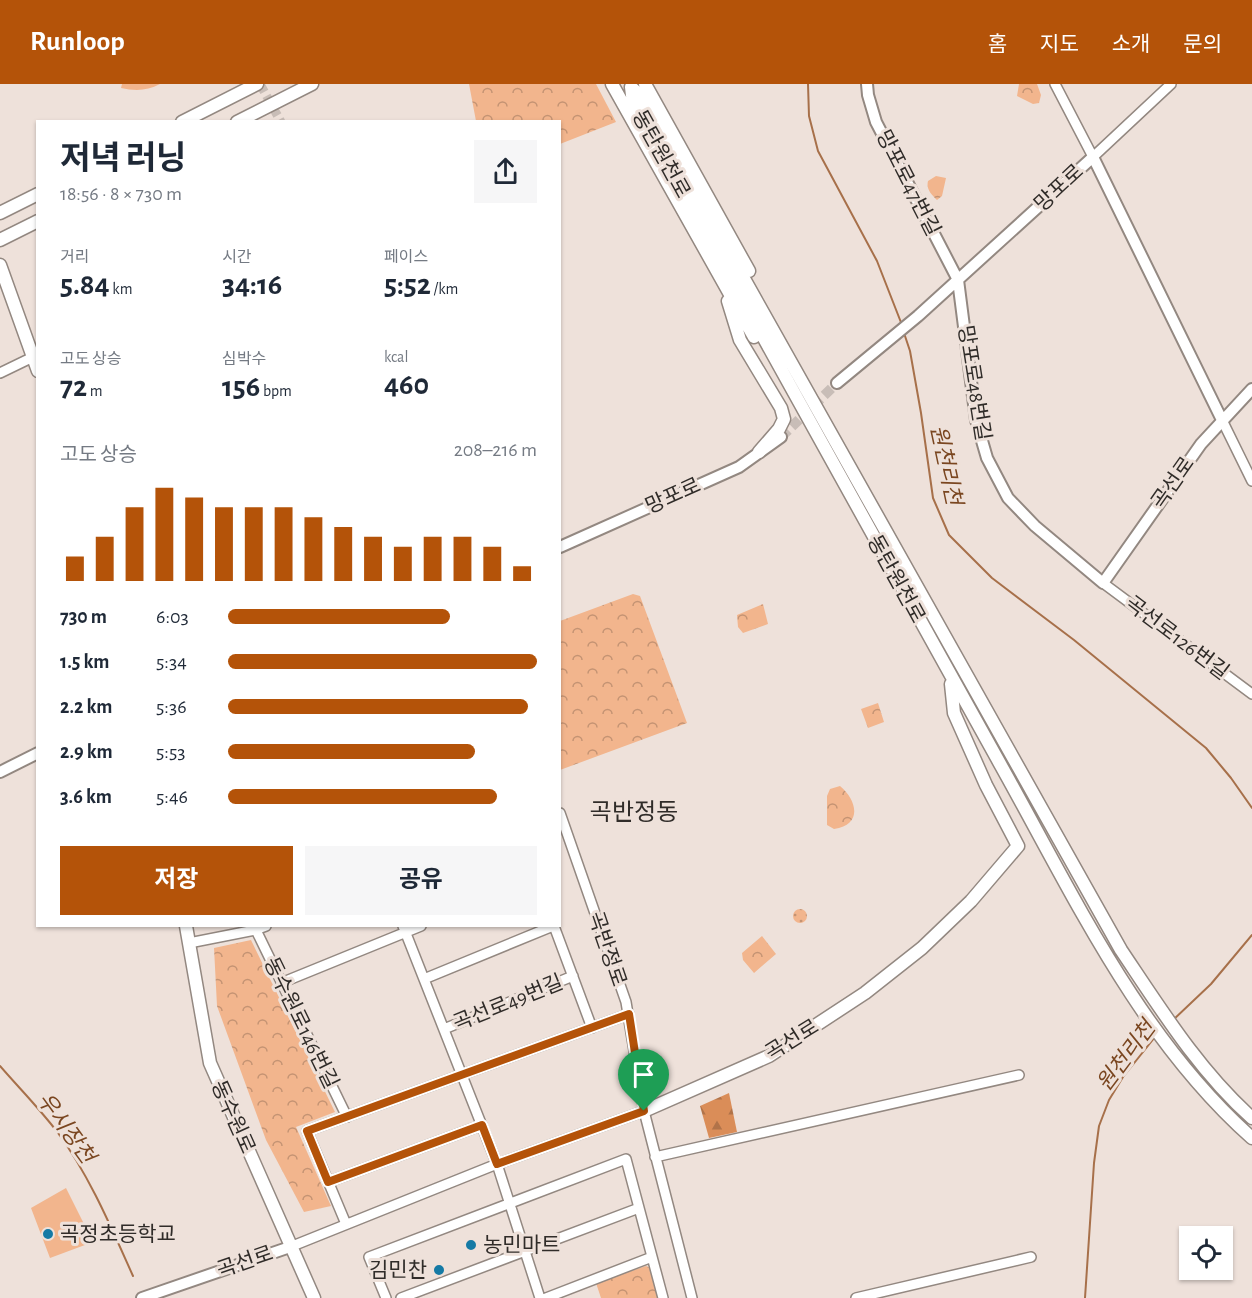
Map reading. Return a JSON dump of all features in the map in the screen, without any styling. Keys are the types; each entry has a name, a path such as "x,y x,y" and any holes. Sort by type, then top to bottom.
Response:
{"main road":[{"path":"186,120 257,84"},
{"path":"241,120 312,84"},
{"path":"612,84 765,356 831,461"},
{"path":"645,84 805,373 843,453"},
{"name":"동탄원천로","path":"1252,1118 1218,1083 1161,1010 1121,950 642,97 631,87 633,103 950,677 1111,960 1150,1021 1207,1093 1252,1138"},
{"path":"0,213 36,195"},
{"path":"0,240 36,222"},
{"path":"0,265 36,365"},
{"path":"722,280 740,340 782,408 784,419 779,429 759,452"},
{"name":"곡선로","path":"644,1111 769,1056 866,993 922,948 971,900 1018,846 986,785 954,713 950,677"},
{"name":"동수원로","path":"186,927 210,1063 314,1298"}],"street":[{"name":"망포로47번길","path":"867,84 876,122 958,280"},
{"path":"1055,84 1252,481"},
{"path":"1093,157 1171,84"},
{"name":"망포로","path":"837,383 918,316 1093,157"},
{"name":"망포로48번길","path":"958,280 976,420 987,458 1008,498 1035,526 1102,583"},
{"path":"0,373 33,357"},
{"name":"곡선로","path":"1102,583 1201,444 1252,389"},
{"name":"망포로","path":"561,547 739,467 781,437"},
{"name":"곡선로126번길","path":"1102,583 1252,694"},
{"path":"0,772 36,754"},
{"name":"곡반정로","path":"561,816 629,1014 644,1111 692,1298"},
{"path":"424,979 551,927"},
{"path":"553,927 592,1028"},
{"path":"189,943 254,928"},
{"name":"동수원로146번길","path":"254,928 347,1117"},
{"path":"280,983 404,929"},
{"name":"곡선로49번길","path":"404,929 497,1164 540,1298"},
{"name":"곡선로49번길","path":"444,1029 573,976"},
{"path":"346,1224 307,1131 629,1014"},
{"path":"655,1157 1019,1075"},
{"name":"곡선로","path":"142,1298 290,1247 497,1164 644,1111"},
{"path":"328,1182 482,1125"},
{"path":"386,1298 369,1257 626,1159 663,1298"},
{"path":"401,1298 639,1208"},
{"path":"546,1298 652,1257"},
{"path":"856,1298 1031,1257"}],"green space":[{"path":"122,84 160,84 136,90 121,88"},
{"path":"469,84 596,84 616,122 561,144 561,120 476,120"},
{"path":"1019,84 1037,84 1041,95 1039,103 1033,104 1017,96"},
{"path":"936,176 946,178 942,196 937,200 928,187 928,181"},
{"path":"633,594 640,596 687,723 561,770 561,621"},
{"path":"763,604 768,624 743,633 738,627 737,615"},
{"path":"878,703 884,722 868,728 861,709"},
{"path":"840,786 850,798 854,811 850,823 834,829 827,825 827,796 830,789"},
{"path":"800,909 805,911 807,916 805,921 800,923 795,921 793,916 795,911"},
{"path":"762,936 776,954 754,973 743,960 742,953"},
{"path":"251,940 335,1112 296,1127 331,1206 304,1212 266,1140 217,1006 214,948"},
{"path":"729,1093 737,1132 709,1138 700,1106"},
{"path":"66,1188 93,1242 50,1258 31,1208"},
{"path":"646,1266 651,1268 661,1298 601,1298 596,1283"}],"waterway":[{"name":"원천리천","path":"808,84 809,116 818,151 877,261 902,325"},
{"name":"원천리천","path":"904,333 910,351 921,413 933,498 949,535 992,578 1074,640 1206,748 1252,808"},
{"name":"원천리천","path":"1172,1021 1211,984 1252,935"},
{"name":"원천리천","path":"1085,1298 1094,1163 1099,1126 1109,1100 1123,1077 1155,1037"},
{"name":"우시장천","path":"0,1066 58,1133 80,1166 133,1276"}],"tunnel":[{"path":"260,84 280,120"},
{"path":"781,437 837,383"}],"place":[{"name":"곡정초등학교","path":"48,1234"},
{"name":"농민마트","path":"471,1245"},
{"name":"김민찬","path":"439,1270"}],"district":[{"name":"곡반정동","path":"634,813"}],"route":[{"path":"629,1014 644,1111 497,1164 482,1125 328,1182 307,1131 629,1014"}]}
